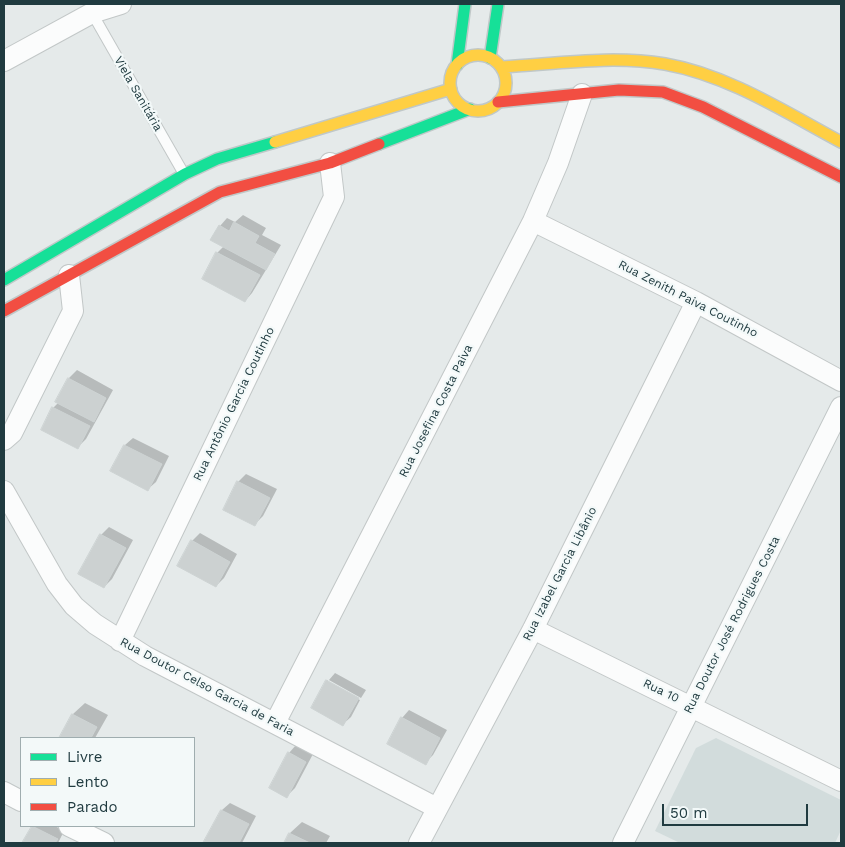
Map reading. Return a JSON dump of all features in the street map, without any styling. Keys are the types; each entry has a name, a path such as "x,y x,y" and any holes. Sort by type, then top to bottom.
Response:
{"street":[{"path":"4,61 90,9 121,4"},
{"path":"465,4 457,66 451,81 455,98 470,109"},
{"path":"490,58 498,4"},
{"path":"457,66 464,59 472,56 490,58 502,67 636,61 665,64 694,71 723,83 841,142"},
{"path":"498,102 506,85 502,67"},
{"path":"4,280 184,174 217,159 452,89"},
{"path":"4,312 220,192 330,163 470,109 485,110 498,102 619,90 645,90 685,99 841,177"},
{"name":"Rua Josefina Costa Paiva","path":"275,723 533,221 558,163 582,94"},
{"name":"Rua Antônio Garcia Coutinho","path":"120,641 334,197 330,163"},
{"name":"Rua Zenith Paiva Coutinho","path":"533,221 696,302 841,381"},
{"path":"4,440 12,433 73,311 69,275"},
{"name":"Rua Izabel Garcia Libânio","path":"420,843 533,629 696,302"},
{"name":"Rua Doutor José Rodrigues Costa","path":"623,843 841,407"},
{"name":"Rua Doutor Celso Garcia de Faria","path":"4,492 57,584 74,606 95,624 120,641 437,808"},
{"name":"Rua 10","path":"533,629 841,780"},
{"path":"4,792 20,800"},
{"path":"71,827 104,843"}],"lane":[{"name":"Viela Sanitária","path":"90,9 184,174"}],"shaded area":[{"path":"716,738 841,800 841,830 835,843 680,843 655,831 696,748"}],"building":[{"path":"234,222 259,236 255,243 275,254 266,270 210,240 219,225 229,231"},
{"path":"216,252 260,275 245,302 202,279"},
{"path":"68,378 106,398 94,422 55,402"},
{"path":"52,407 90,426 78,449 41,430"},
{"path":"124,445 162,464 148,491 110,471"},
{"path":"237,481 270,498 255,526 223,510"},
{"path":"100,534 126,548 104,588 78,574"},
{"path":"191,540 230,562 216,587 177,566"},
{"path":"326,680 359,698 343,726 311,708"},
{"path":"72,714 97,727 92,737 60,737"},
{"path":"401,717 440,738 426,765 387,744"},
{"path":"288,752 306,762 287,798 269,788"},
{"path":"221,810 249,824 239,843 203,843"},
{"path":"31,827 58,839 55,843 22,843"},
{"path":"289,833 310,843 284,843"}],"traffic: fast":[{"path":"457,65 465,4"},
{"path":"490,58 498,4"},
{"path":"379,144 470,109"},
{"path":"4,280 185,174 217,159 275,142"}],"traffic: slow":[{"path":"478,55 493,60 501,68 506,83 501,98 493,106 478,111 463,106 455,98 450,83 455,68 463,60 478,55"},
{"path":"502,67 624,60 645,61 688,69 756,96 841,142"},
{"path":"275,142 451,89"}],"traffic: jam":[{"path":"498,102 619,90 663,92 703,107 841,177"},
{"path":"4,311 220,192 330,163 379,144"}]}
